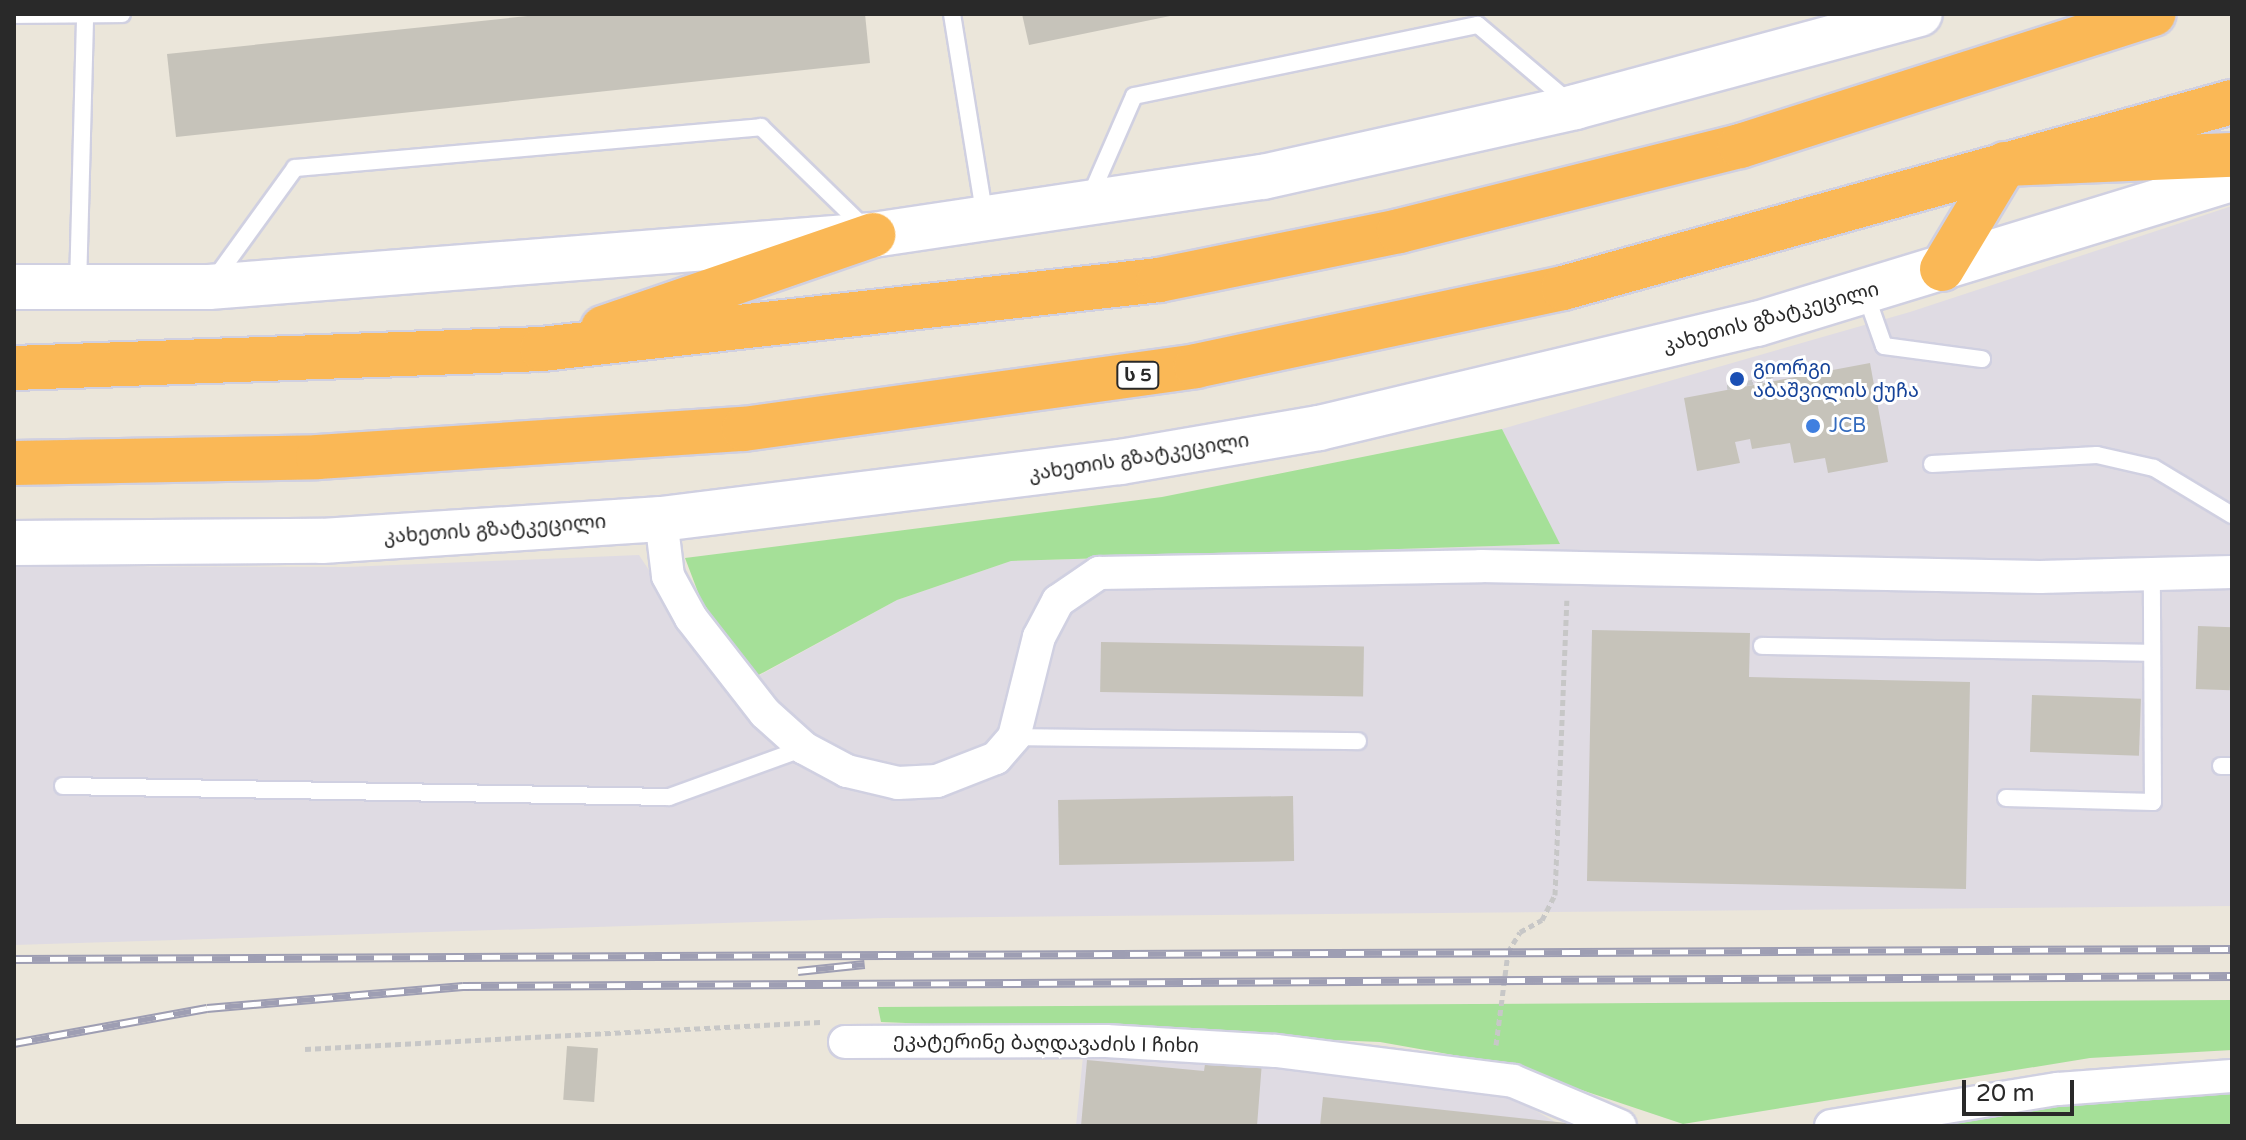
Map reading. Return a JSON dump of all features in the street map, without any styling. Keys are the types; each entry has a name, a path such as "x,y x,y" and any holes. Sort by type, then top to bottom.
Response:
{"highway":[{"path":"14,368 542,349 1015,301 1159,280 1399,231 1740,146 2153,14"},
{"name":"ს 5","path":"14,463 318,457 744,429 1196,366 1578,284 2232,102"},
{"path":"1942,269 2005,164 2232,155"},
{"path":"542,349 873,235"}],"street":[{"path":"20,280 78,289 209,287 873,235 1263,177 1575,107 1920,14"},
{"name":"კახეთის გზატკეცილი","path":"14,543 322,541 661,519 962,486 1319,428 1866,295 2232,179"},
{"path":"661,519 668,576 691,618 765,713 804,748 847,771 898,783 937,781 996,758 1014,737 1045,625 1058,601 1099,573 1568,568 2152,574 2232,572"},
{"name":"ეკატერინე ბაღდავაძის I ჩიხი","path":"836,1032 1106,1041 1276,1051 1495,1078 1620,1126"},
{"path":"1831,1126 2058,1089 2232,1076"}],"lane":[{"path":"14,15 85,17 122,14"},
{"path":"952,14 985,219"},
{"path":"78,289 85,17"},
{"path":"1087,203 1134,96 1478,25 1575,107"},
{"path":"209,287 295,168 761,127 873,235"},
{"path":"1866,295 1884,346 1982,359"},
{"path":"1932,464 2097,455 2154,468 2232,515"},
{"path":"2006,798 2153,802 2152,574"},
{"path":"1762,646 2152,653"},
{"path":"1014,737 1358,741"},
{"path":"63,786 669,797 804,748"}],"path":[{"path":"1727,387 1771,378"},
{"path":"1495,1078 1496,1014 1508,952 1520,932 1542,920 1555,895 1568,568"},
{"path":"305,1049 836,1032"}],"shaded area":[{"path":"2232,206 2232,906 884,918 14,945 14,566 347,567 639,555 729,692 897,600 1011,561 1559,544 1502,429 1910,312"},
{"path":"1083,1056 1286,1066 1507,1094 1562,1126 1076,1126"}],"green space":[{"path":"1502,429 1560,544 1011,561 897,600 753,678 704,608 685,558 1162,497"},
{"path":"2232,1000 2232,1050 2090,1058 1683,1124 1504,1064 1380,1042 881,1022 878,1007"},
{"path":"2232,1087 2232,1126 1935,1126 2061,1105"}],"building":[{"path":"547,14 865,14 870,63 176,137 167,54"},
{"path":"1022,14 1175,14 1175,15 1029,45"},
{"path":"1870,363 1888,462 1828,473 1825,458 1794,463 1790,443 1752,449 1750,439 1735,442 1740,463 1697,471 1684,398"},
{"path":"2198,626 2232,627 2230,690 2196,689"},
{"path":"1592,630 1750,633 1749,677 1970,682 1966,889 1587,881"},
{"path":"1101,642 1364,647 1363,697 1100,692"},
{"path":"2032,695 2141,699 2139,756 2030,752"},
{"path":"1293,796 1294,861 1059,865 1058,800"},
{"path":"567,1046 598,1048 594,1102 563,1100"},
{"path":"1206,1057 1262,1062 1257,1126 1081,1126 1087,1060 1204,1071"},
{"path":"1323,1097 1576,1124 1576,1126 1320,1126"}],"railway":[{"path":"14,959 2232,949"},
{"path":"798,971 865,964"},
{"path":"14,1043 207,1008 463,986 2232,976"}],"place":[{"name":"გიორგი აბაშვილის ქუჩა","path":"1737,379"},
{"name":"JCB","path":"1813,426"}]}
